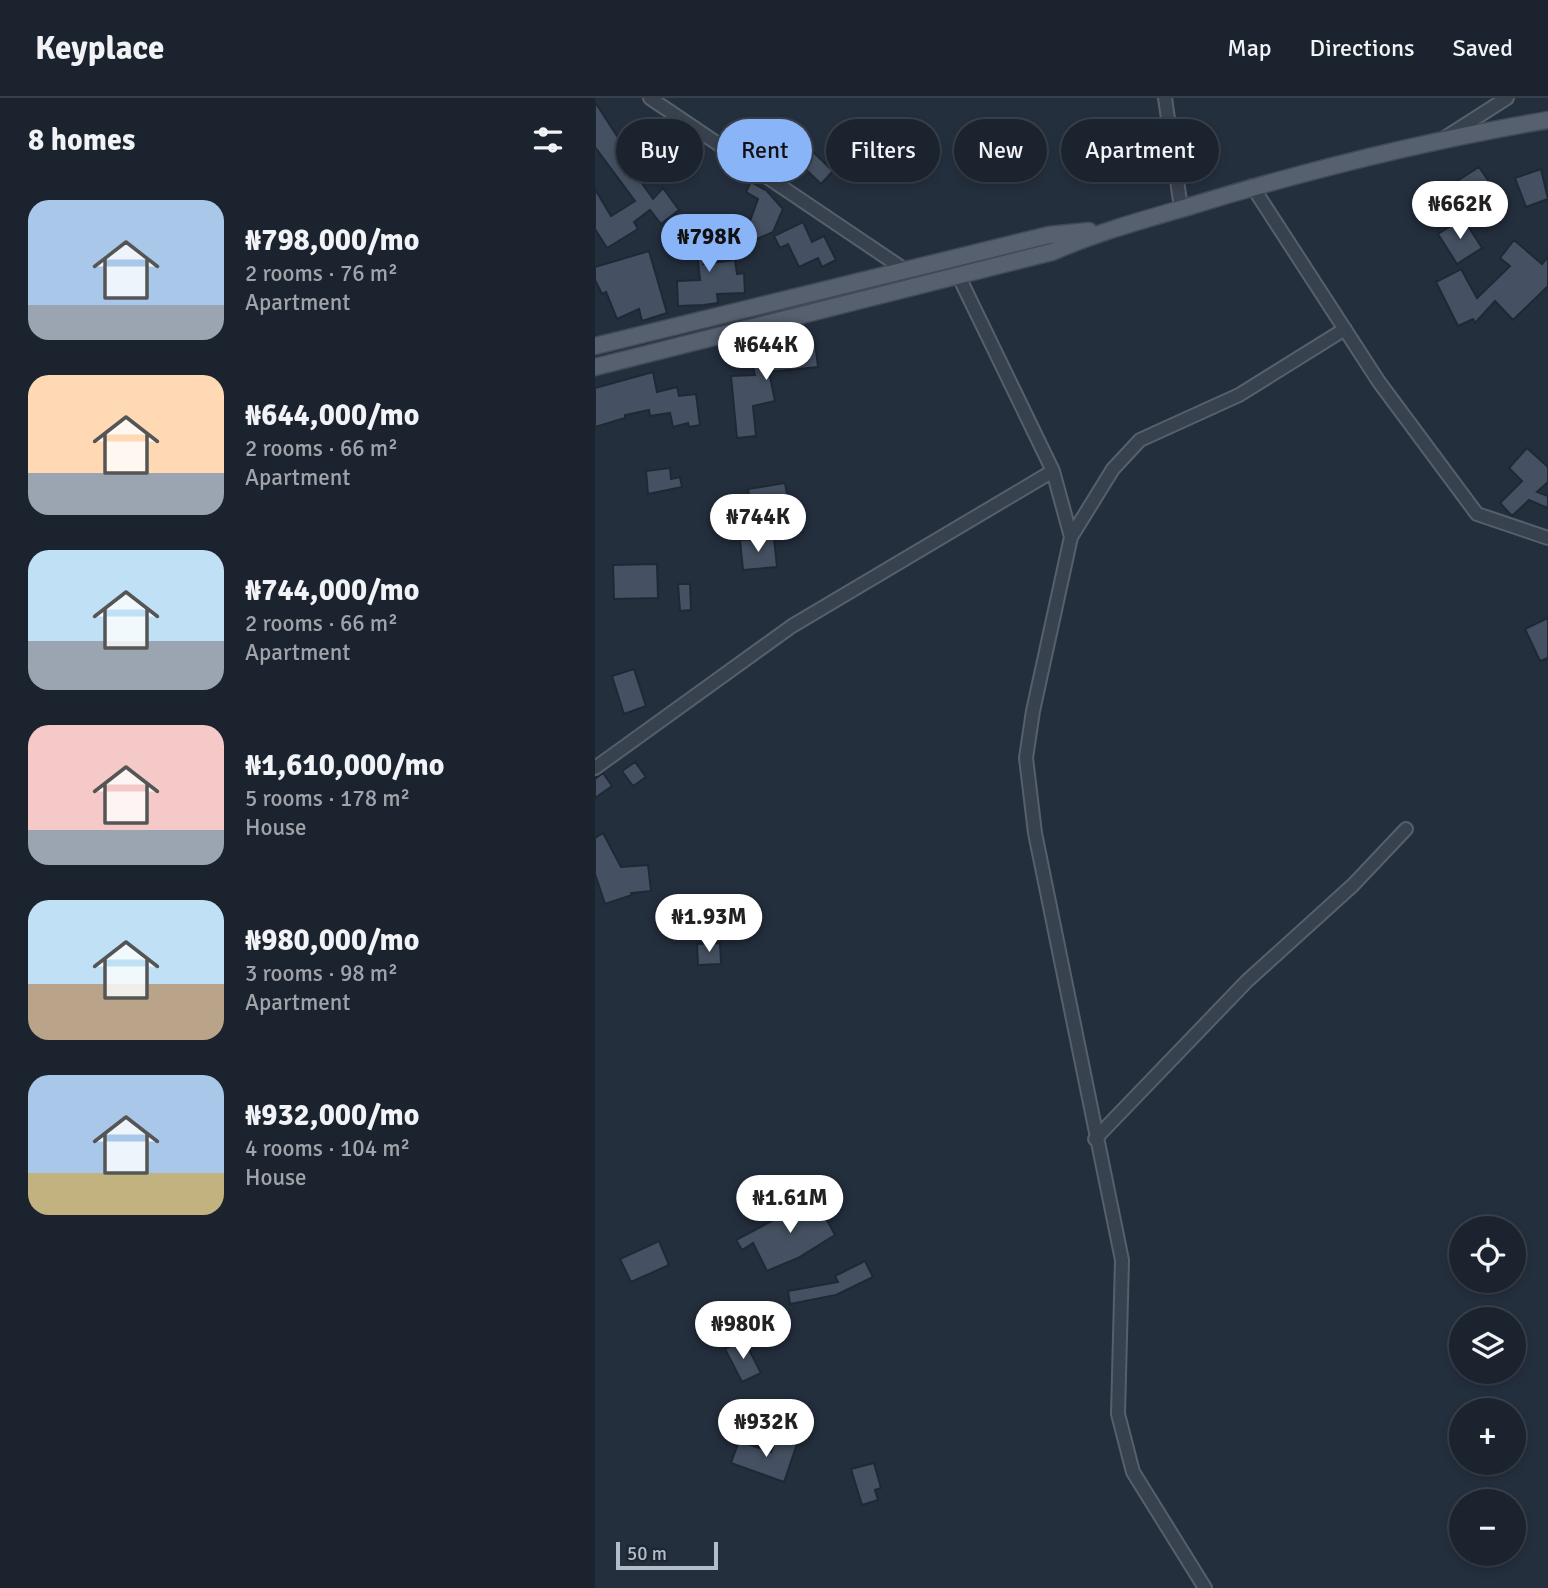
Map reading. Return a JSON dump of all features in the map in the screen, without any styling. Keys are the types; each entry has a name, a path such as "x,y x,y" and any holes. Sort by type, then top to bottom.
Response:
{"main road":[{"path":"595,367 1052,252 1105,229 1252,186 1445,137 1548,120"},
{"path":"595,346 1049,235 1105,229"}],"street":[{"path":"650,98 905,270"},
{"path":"1165,98 1181,208"},
{"path":"1445,137 1507,98"},
{"path":"1252,186 1379,382 1477,514 1548,538"},
{"path":"959,277 1053,471 1071,537"},
{"path":"1205,1588 1133,1472 1118,1414 1122,1261 1095,1139 1035,833 1026,758 1033,711 1071,537 1113,469 1140,440 1239,395 1345,329"},
{"path":"595,768 792,626 1053,471"},
{"path":"1095,1139 1247,981 1353,885 1406,829"}],"building":[{"path":"595,102 616,134 616,175 595,147"},
{"path":"812,151 826,164 826,179 821,184 812,175"},
{"path":"1479,167 1500,198 1475,216 1454,183"},
{"path":"1541,169 1548,199 1526,207 1515,178"},
{"path":"621,182 641,182 653,199 663,188 679,210 661,224 650,210 634,222 638,229 607,248 595,229 595,189 611,216 635,201"},
{"path":"751,182 767,191 783,209 773,232 748,243 745,235 758,199 746,192"},
{"path":"1463,218 1482,248 1457,264 1438,234"},
{"path":"702,222 717,228 712,243 715,245 704,264 735,260 737,274 744,273 745,293 717,294 718,303 678,306 677,281 700,280 697,251 690,247"},
{"path":"803,222 812,242 824,236 836,260 822,267 818,258 799,267 788,244 780,248 774,236"},
{"path":"1514,240 1542,264 1548,257 1548,286 1513,320 1495,301 1475,323 1473,319 1458,326 1436,282 1461,269 1477,298 1510,266 1500,258"},
{"path":"649,251 667,313 642,321 639,309 617,319 606,292 602,294 595,280 595,267"},
{"path":"815,342 818,367 769,372 775,401 753,406 756,436 737,438 731,376 755,375 751,360 773,355 772,347"},
{"path":"653,372 657,392 677,387 679,396 696,394 700,425 689,427 688,423 673,427 670,413 650,416 649,410 625,415 625,418 595,427 595,388"},
{"path":"1527,448 1548,467 1548,482 1537,492 1548,496 1548,508 1529,500 1512,516 1500,503 1522,481 1509,468"},
{"path":"670,468 671,479 680,477 682,487 648,494 646,471"},
{"path":"785,483 790,511 752,517 748,489"},
{"path":"774,538 777,567 743,570 740,540"},
{"path":"657,564 658,598 614,599 613,565"},
{"path":"678,584 690,584 691,610 680,611"},
{"path":"1548,618 1548,658 1540,661 1525,629"},
{"path":"634,669 646,706 624,714 612,676"},
{"path":"635,762 646,777 633,786 622,771"},
{"path":"603,773 612,786 595,798 595,779"},
{"path":"603,833 621,867 648,865 651,891 631,893 632,895 605,904 595,874 595,838"},
{"path":"720,943 721,964 698,965 697,944"},
{"path":"815,1198 835,1235 798,1258 767,1271 753,1243 742,1250 736,1240"},
{"path":"659,1241 669,1265 631,1282 620,1259"},
{"path":"865,1261 873,1277 836,1295 790,1304 788,1291 838,1282 835,1276"},
{"path":"744,1340 761,1373 742,1382 725,1349"},
{"path":"777,1437 797,1444 784,1482 731,1463 739,1441 771,1452"},
{"path":"874,1463 881,1488 875,1490 878,1500 862,1505 851,1469"}]}
